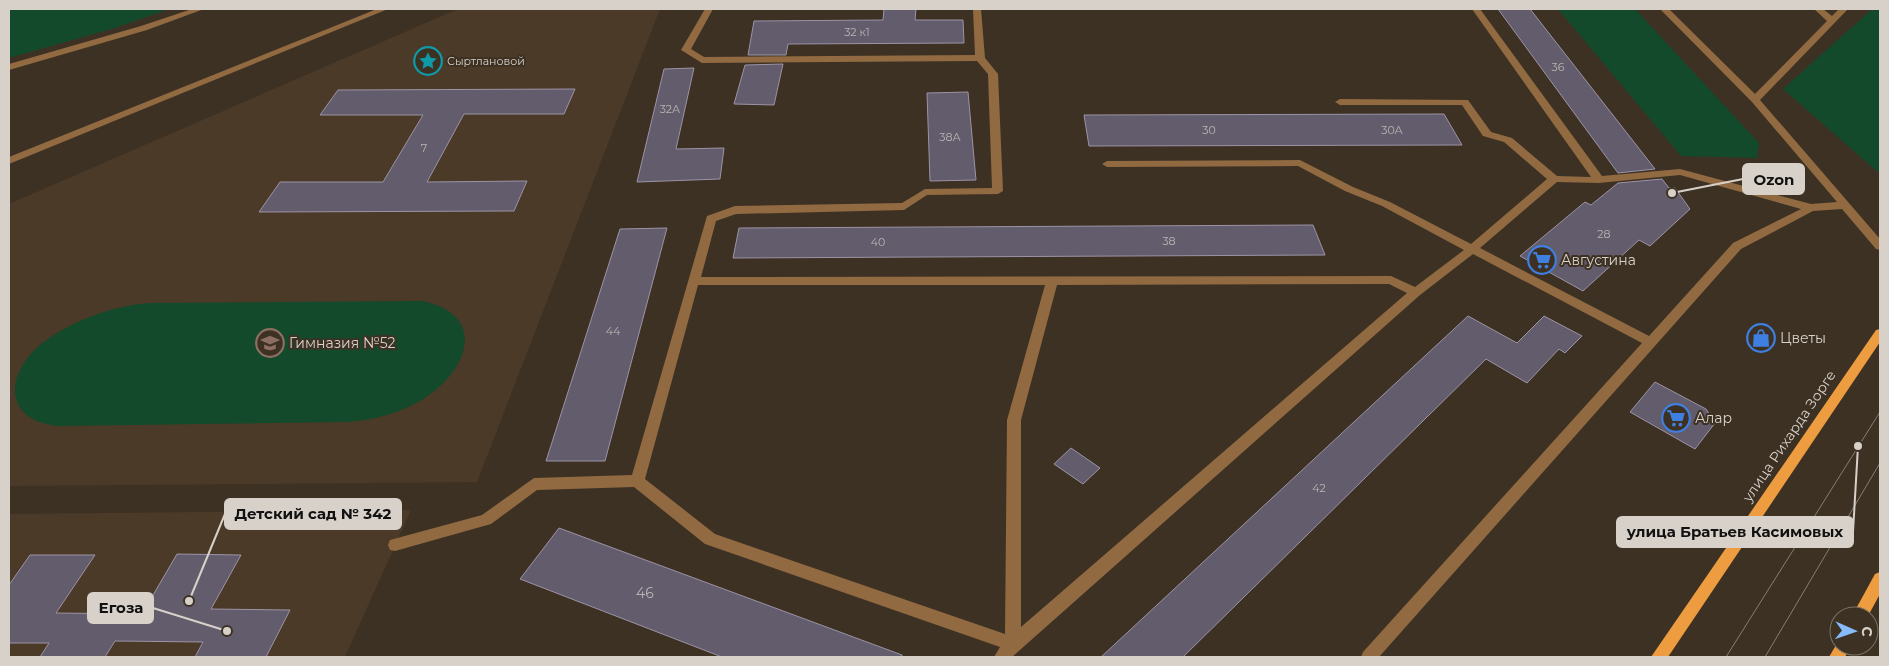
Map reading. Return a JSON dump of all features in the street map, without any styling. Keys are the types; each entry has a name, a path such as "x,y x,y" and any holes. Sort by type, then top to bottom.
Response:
{"main road":[{"name":"улица Рихарда Зорге","path":"1659,657 1880,333"},
{"path":"1865,606 1880,579"}],"street":[{"path":"9,67 144,28 200,9"},
{"path":"9,161 384,9"},
{"path":"709,9 686,50 702,60 980,58"},
{"path":"637,481 711,219 735,210 904,206 925,192 998,191 993,74 980,58 976,9"},
{"path":"1476,9 1599,180"},
{"path":"1664,9 1755,100 1880,246"},
{"path":"1818,9 1832,21"},
{"path":"1755,100 1844,9"},
{"path":"1340,102 1464,102 1487,134 1508,140 1554,179 1599,180 1680,172 1811,208 1846,205"},
{"path":"1107,164 1300,162 1349,190 1386,204 1650,342"},
{"path":"1002,657 1013,644 1416,292 1472,250 1554,179"},
{"path":"1369,657 1736,246 1811,208"},
{"path":"693,282 1391,280 1416,292"},
{"path":"1013,644 1014,420 1052,282"},
{"path":"395,545 486,520 534,484 637,481 710,539 1013,644"}],"shaded area":[{"name":"Гимназия №52","path":"458,9 660,9 477,482 9,486 9,204"},
{"path":"411,510 345,657 9,657 9,514"}],"green space":[{"path":"9,9 169,9 115,28 9,58"},
{"path":"1558,9 1635,9 1759,143 1757,158 1681,156"},
{"path":"1872,9 1880,9 1880,174 1783,89"},
{"path":"423,301 445,309 458,320 464,333 464,348 458,363 448,378 418,402 393,413 375,418 348,422 59,426 40,422 26,414 18,404 15,392 17,378 23,364 34,350 49,338 85,319 123,307 149,303"}],"building":[{"path":"884,9 916,9 915,20 963,20 964,43 788,44 786,55 748,55 754,21 883,20"},
{"path":"1498,9 1530,9 1655,169 1618,173"},
{"path":"783,64 774,105 734,104 745,65"},
{"path":"694,68 676,149 724,148 720,179 637,182 664,69"},
{"path":"575,89 564,114 464,114 427,182 527,181 514,211 259,212 280,182 383,182 423,115 320,115 338,90"},
{"path":"968,92 976,180 930,181 927,93"},
{"path":"1444,114 1462,145 1089,146 1084,115"},
{"path":"1662,179 1669,188 1675,188 1690,209 1650,246 1639,240 1583,291 1520,256 1585,202 1591,205 1618,183"},
{"path":"1313,225 1325,255 733,258 739,228"},
{"path":"667,228 605,461 546,461 620,229"},
{"path":"1468,316 1517,343 1544,316 1582,336 1565,353 1559,349 1527,383 1486,359 1183,657 1101,657"},
{"name":"Алар","path":"1655,382 1706,409 1715,423 1695,449 1630,412"},
{"path":"1071,448 1100,468 1083,484 1054,464"},
{"path":"559,528 902,655 902,657 722,657 520,579"},
{"path":"177,554 241,555 211,609 290,610 266,657 195,657 203,642 115,641 105,657 40,657 49,643 9,643 9,585 30,555 95,555 56,613 142,614"}],"tram line":[{"path":"1726,657 1880,412"},
{"path":"1765,657 1880,463"}],"place":[{"name":"Сыртлановой","path":"428,61"},
{"name":"Ozon","path":"1672,193"},
{"name":"Августина","path":"1542,260"},
{"name":"Цветы","path":"1761,338"},
{"name":"Гимназия №52","path":"270,343"},
{"name":"Алар","path":"1676,418"},
{"name":"улица Братьев Касимовых","path":"1858,446"},
{"name":"Детский сад № 342","path":"189,601"},
{"name":"Егоза","path":"227,631"}]}
